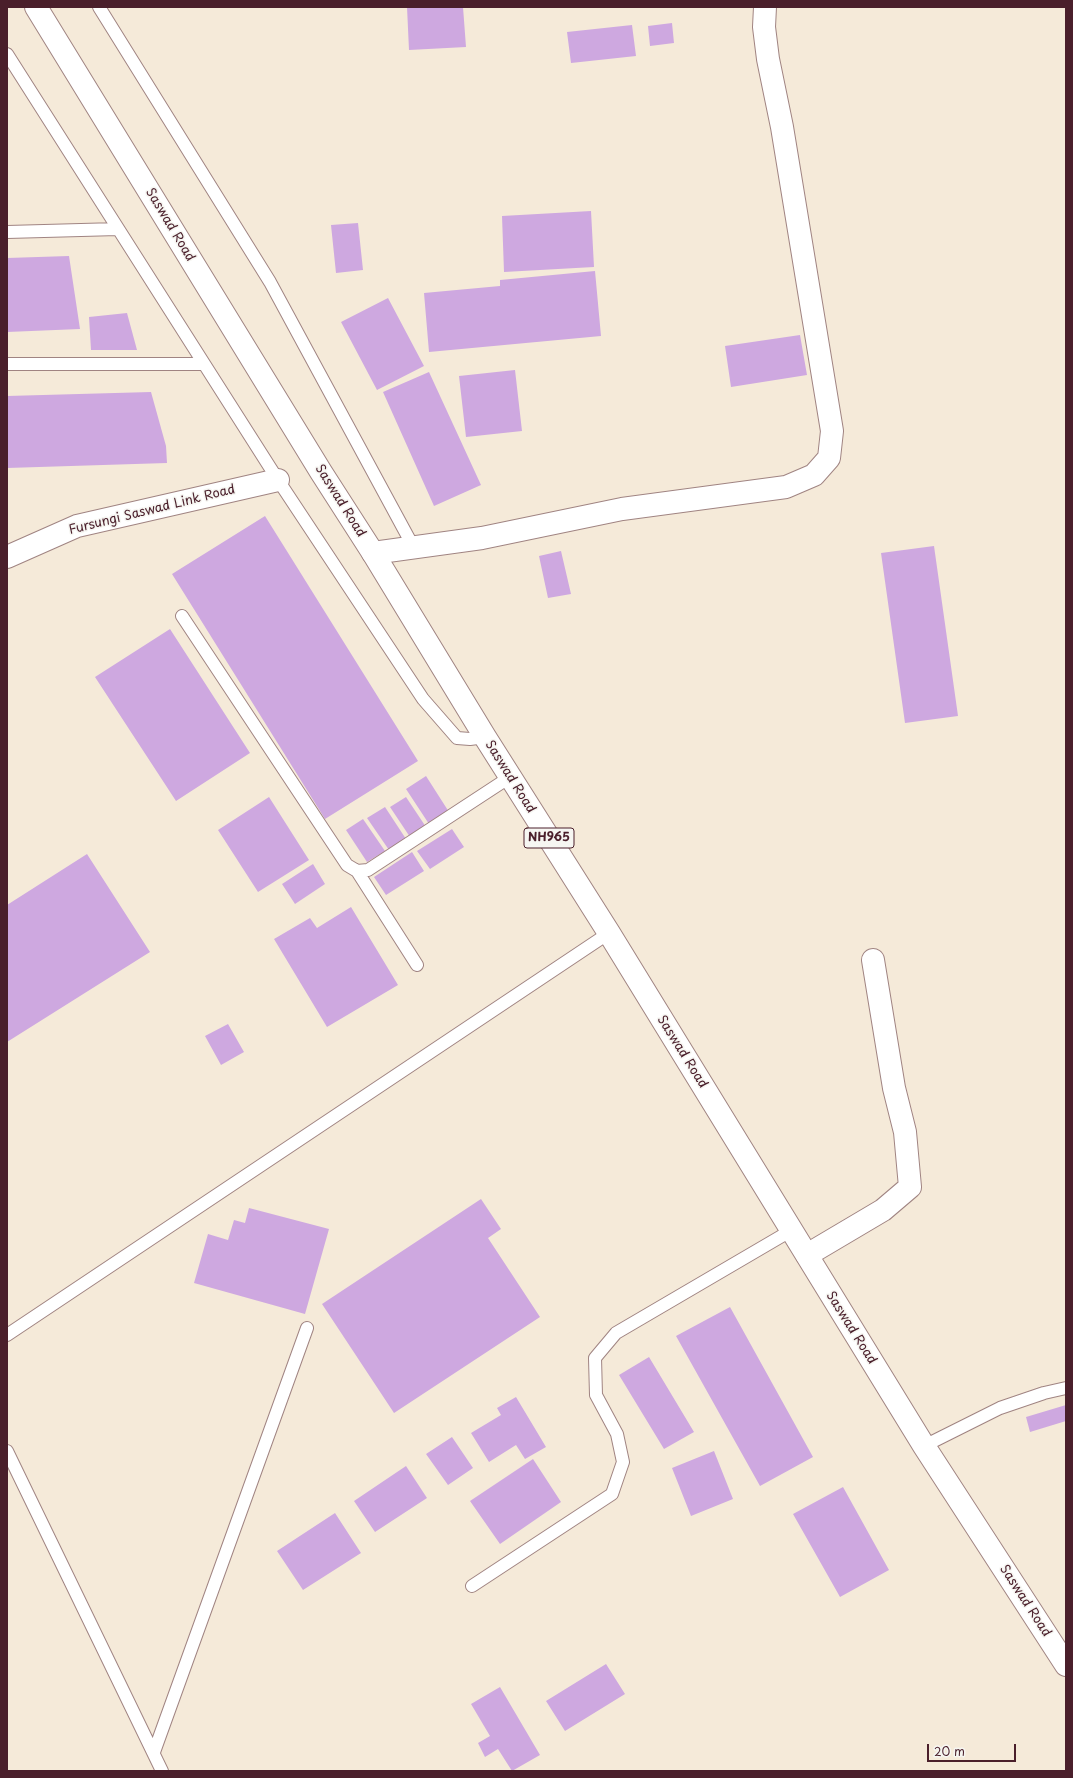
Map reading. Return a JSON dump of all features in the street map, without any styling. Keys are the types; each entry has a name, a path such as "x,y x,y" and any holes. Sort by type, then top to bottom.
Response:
{"main road":[{"name":"Saswad Road","path":"36,7 321,472 373,553 485,737 609,933 924,1446 1066,1665"},
{"path":"373,553 482,538 622,509 786,487 814,476 829,458 832,431 782,127 768,59 764,27 765,7"},
{"name":"Fursungi Saswad Link Road","path":"7,557 77,526 278,480"},
{"path":"807,1255 883,1210 910,1187 905,1132 894,1088 874,960"}],"lane":[{"path":"98,7 270,282 414,548"},
{"path":"7,54 278,480 423,699 458,738 470,739 485,737"},
{"path":"7,232 118,229"},
{"path":"7,364 204,364"},
{"path":"182,616 348,865 357,871 417,965"},
{"path":"357,871 368,870 510,776"},
{"path":"7,1335 609,933"},
{"path":"472,1586 612,1494 623,1462 617,1434 596,1395 595,1358 616,1334 792,1230"},
{"path":"154,1752 307,1328"},
{"path":"924,1446 1000,1408 1044,1393 1066,1388"},
{"path":"7,1451 162,1771"}],"building":[{"path":"407,7 463,7 466,47 409,50"},
{"path":"672,23 674,43 650,46 648,26"},
{"path":"632,25 636,56 571,63 567,32"},
{"path":"591,211 594,267 504,272 502,216"},
{"path":"358,223 363,270 336,273 331,225"},
{"path":"69,256 80,329 7,332 7,258"},
{"path":"595,271 601,336 429,352 424,293 500,286 500,280"},
{"path":"388,298 424,366 377,390 341,322"},
{"path":"127,313 137,350 91,350 89,317"},
{"path":"800,335 807,375 731,387 725,346"},
{"path":"515,370 522,431 466,437 459,376"},
{"path":"429,372 481,485 434,506 383,392"},
{"path":"151,392 166,446 167,463 7,468 7,396"},
{"path":"265,516 418,761 325,819 172,574"},
{"path":"934,546 958,716 905,723 881,553"},
{"path":"561,551 571,594 548,598 539,556"},
{"path":"170,629 250,753 176,801 95,677"},
{"path":"426,776 449,812 429,824 406,789"},
{"path":"269,797 309,860 258,892 218,830"},
{"path":"406,797 426,827 410,837 390,807"},
{"path":"385,807 406,839 389,850 367,818"},
{"path":"363,819 385,851 367,862 346,830"},
{"path":"452,829 464,847 430,869 417,851"},
{"path":"412,852 424,871 386,895 374,877"},
{"path":"87,854 150,952 7,1042 7,905"},
{"path":"313,864 325,884 295,904 282,884"},
{"path":"351,907 398,985 327,1027 274,939 310,918 317,928"},
{"path":"228,1024 244,1052 221,1065 205,1036"},
{"path":"481,1199 501,1229 488,1238 540,1317 394,1413 322,1304"},
{"path":"249,1208 329,1229 305,1314 194,1283 208,1234 228,1240 234,1220 245,1223"},
{"path":"730,1307 813,1457 760,1486 676,1336"},
{"path":"649,1357 694,1432 664,1449 619,1375"},
{"path":"516,1397 546,1447 525,1459 516,1445 489,1462 471,1433 501,1415 497,1408"},
{"path":"1066,1405 1066,1421 1030,1432 1026,1417"},
{"path":"452,1437 473,1468 448,1485 426,1454"},
{"path":"714,1451 733,1499 691,1516 672,1468"},
{"path":"533,1459 561,1502 500,1544 470,1501"},
{"path":"406,1466 427,1498 375,1532 354,1501"},
{"path":"843,1487 889,1570 840,1597 793,1514"},
{"path":"335,1513 361,1553 303,1590 277,1551"},
{"path":"606,1664 625,1694 565,1731 546,1701"},
{"path":"500,1687 540,1755 512,1771 498,1749 485,1757 478,1743 490,1736 471,1704"}]}
